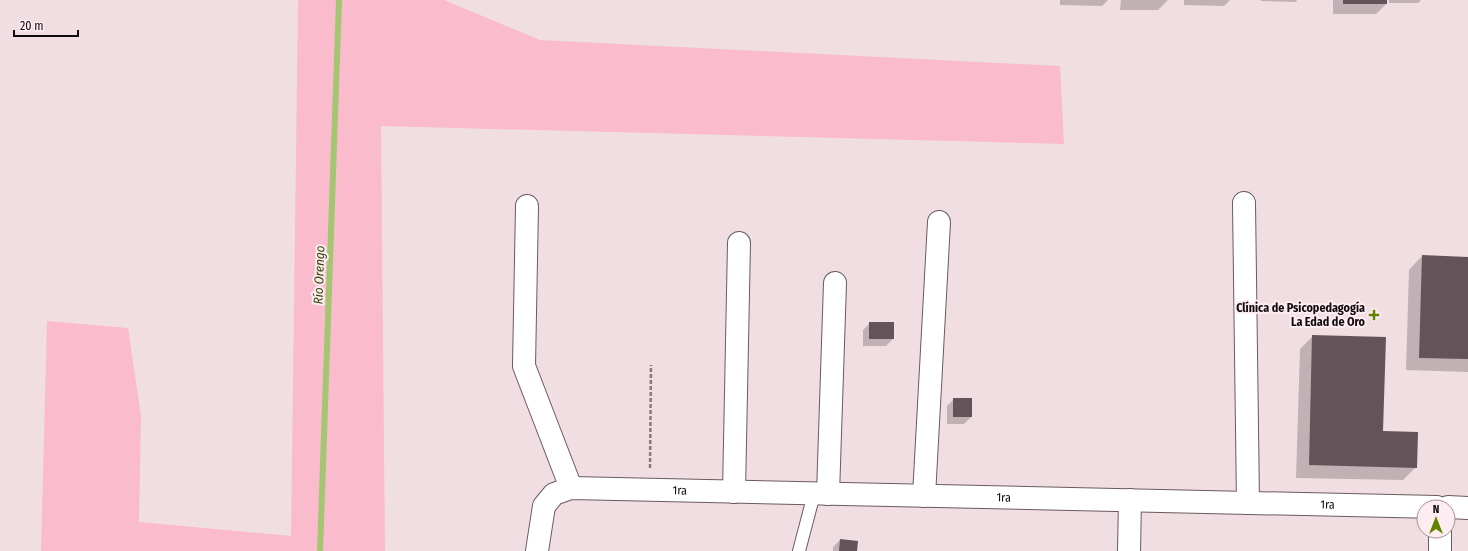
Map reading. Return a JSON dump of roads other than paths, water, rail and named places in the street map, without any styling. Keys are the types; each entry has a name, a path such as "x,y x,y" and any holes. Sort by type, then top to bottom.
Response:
{"street":[{"path":"1244,203 1248,503"},
{"path":"527,206 524,366 571,488 554,494 544,506 537,551"},
{"path":"924,496 939,222"},
{"path":"734,492 739,243"},
{"path":"821,494 835,284"},
{"name":"1ra","path":"571,488 1416,507"},
{"path":"1129,551 1130,500"},
{"path":"1456,507 1468,508"},
{"path":"1440,539 1440,551"}],"lane":[{"path":"799,551 821,494"}],"waterway":[{"name":"Río Orengo","path":"320,551 339,0"}],"place":[{"name":"Clínica de Psicopedagogía La Edad de Oro","path":"1374,315"}]}
